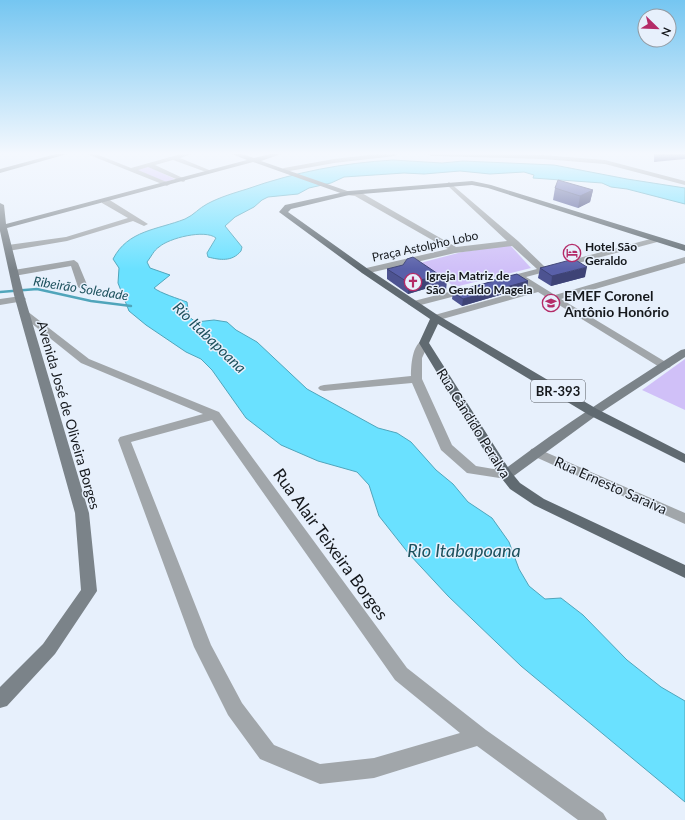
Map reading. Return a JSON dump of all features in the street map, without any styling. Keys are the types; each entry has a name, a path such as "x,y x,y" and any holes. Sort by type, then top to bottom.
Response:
{"main road":[{"path":"3,227 137,192"},
{"path":"349,193 357,192"},
{"path":"509,192 685,248"},
{"name":"BR-393","path":"349,193 288,207 283,212 365,271 435,318 593,412 685,459"},
{"name":"Avenida José de Oliveira Borges","path":"0,205 3,227 20,298 82,512 89,591 49,649 0,700"},
{"path":"424,342 435,318"},
{"name":"Rua Cândido Peralva","path":"424,342 506,476 515,486 538,502 685,572"},
{"path":"506,476 536,452 593,412 685,352"}],"street":[{"path":"458,192 543,270"},
{"path":"349,193 349,196 451,251"},
{"path":"105,201 144,224"},
{"path":"8,248 67,239 134,218"},
{"path":"497,282 658,239"},
{"name":"Praça Astolpho Lobo","path":"365,271 451,251 514,242"},
{"path":"554,298 685,260"},
{"path":"14,273 74,263 83,287"},
{"path":"519,277 665,366"},
{"path":"413,304 474,288"},
{"path":"435,318 539,289"},
{"path":"0,302 20,298 85,361 215,415"},
{"path":"424,342 417,358 416,379 446,448 472,470 506,476"},
{"path":"324,388 416,379"},
{"path":"215,415 124,440 203,647 235,709 267,752 320,774 374,768 479,736"},
{"name":"Rua Alair Teixeira Borges","path":"215,415 401,674 479,736 596,820"},
{"name":"Rua Ernesto Saraiva","path":"536,452 685,519"}],"shaded area":[{"path":"510,245 531,268 455,287 420,263 462,252"},
{"path":"685,359 685,410 642,390"}],"water":[{"name":"Rio Itabapoana","path":"237,192 301,192 298,194 268,197 254,207 235,217 225,226 242,247 241,251 237,255 230,259 208,257 207,253 216,238 211,235 204,234 187,236 164,244 156,250 147,262 150,268 170,275 154,288 165,294 187,302 189,317 196,322 214,320 227,322 236,330 257,342 307,389 378,428 397,433 411,442 436,470 453,484 468,502 492,518 509,542 519,569 529,586 545,599 561,598 583,615 627,660 661,687 685,701 685,802 521,666 448,596 409,554 379,516 369,485 357,472 318,461 281,445 246,418 212,370 201,359 186,352 146,325 129,311 118,283 119,268 113,259 119,249 135,236 185,219 217,199"},
{"name":"Rio Itabapoana","path":"640,192 685,192 685,204"}],"building":[{"path":"568,192 588,192 580,196"},
{"path":"413,257 447,280 429,278 409,283 387,269 403,265 407,259"},
{"path":"574,259 587,267 552,276 540,268"},
{"path":"517,274 528,281 463,299 453,292 494,281 493,280"}],"waterway":[{"name":"Ribeirão Soledade","path":"0,292 37,289 91,301 131,306"}],"place":[{"name":"Hotel São Geraldo","path":"572,253"},
{"name":"Igreja Matriz de São Geraldo Magela","path":"413,282"},
{"name":"EMEF Coronel Antônio Honório","path":"551,303"}]}
